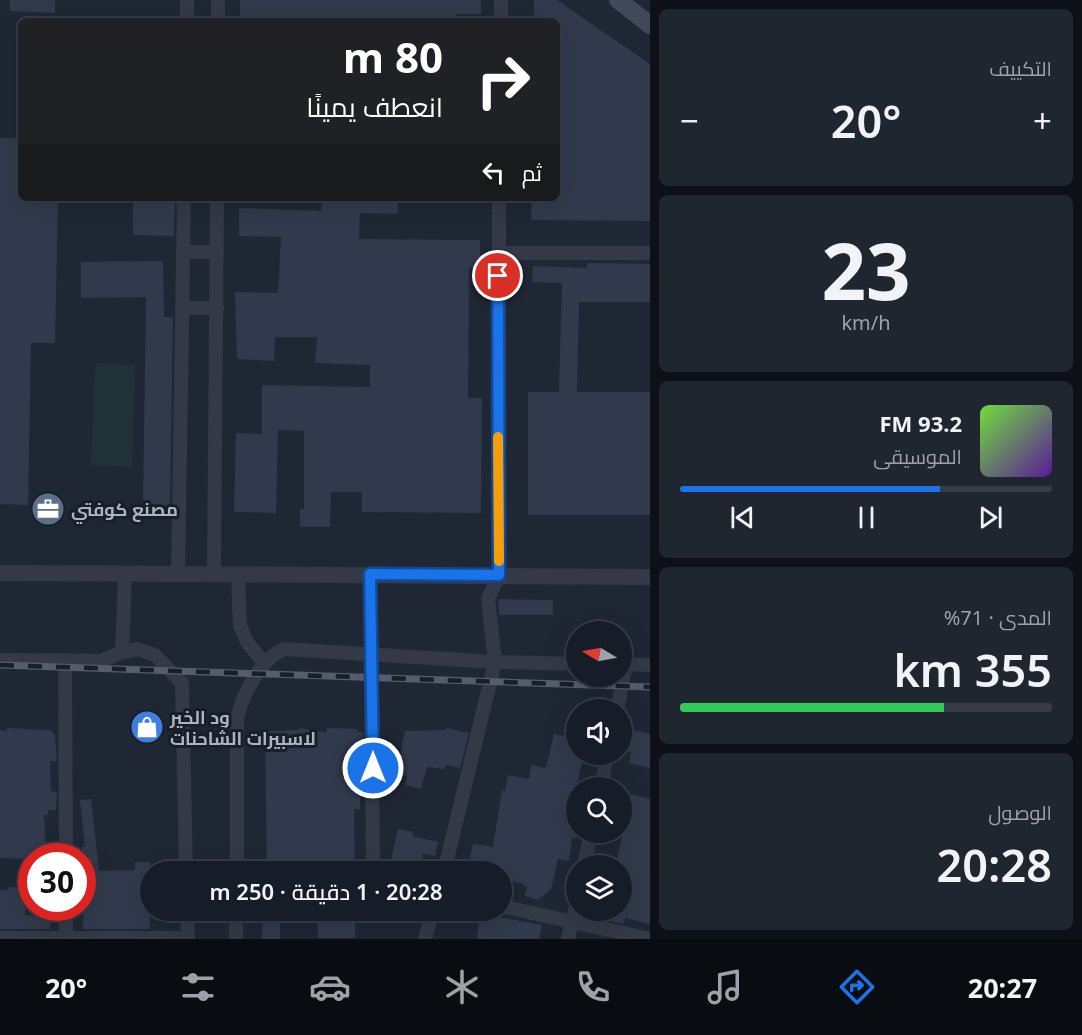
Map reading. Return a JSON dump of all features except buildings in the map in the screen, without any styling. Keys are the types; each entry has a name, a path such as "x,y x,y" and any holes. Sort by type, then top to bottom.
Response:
{"main road":[{"path":"618,0 650,25"}],"street":[{"path":"187,0 187,18"},
{"path":"218,0 218,18"},
{"path":"501,0 501,18"},
{"path":"177,574 184,201"},
{"path":"214,574 217,201"},
{"path":"447,861 495,662 488,599 499,575 499,201"},
{"path":"183,252 217,252"},
{"path":"498,253 650,253"},
{"path":"182,308 217,308"},
{"path":"0,573 650,577"},
{"path":"122,652 125,574"},
{"path":"238,574 240,626 247,642 264,663"},
{"path":"370,574 373,861"},
{"path":"0,660 101,661 122,652 138,649 156,655 182,683 186,861"},
{"path":"237,861 237,718 242,701 256,674 273,653 284,649 495,662 566,664"},
{"path":"65,661 66,843"},
{"path":"632,664 650,665"},
{"path":"512,909 650,939"},
{"path":"66,921 66,938"},
{"path":"0,938 188,939 187,921"},
{"path":"236,921 236,939"},
{"path":"425,939 430,921"},
{"path":"568,939 572,923"}],"shaded area":[{"path":"95,363 135,365 132,467 91,465"}],"railway":[{"path":"0,665 650,687"}],"slow traffic":[{"path":"498,437 499,561"}],"place":[{"name":"مصنع كوفتي","path":"48,509"},
{"name":"ود الخير لاسبيرات الشاحنات","path":"147,727"}],"route":[{"path":"373,768 370,574 499,575 498,276"}]}
